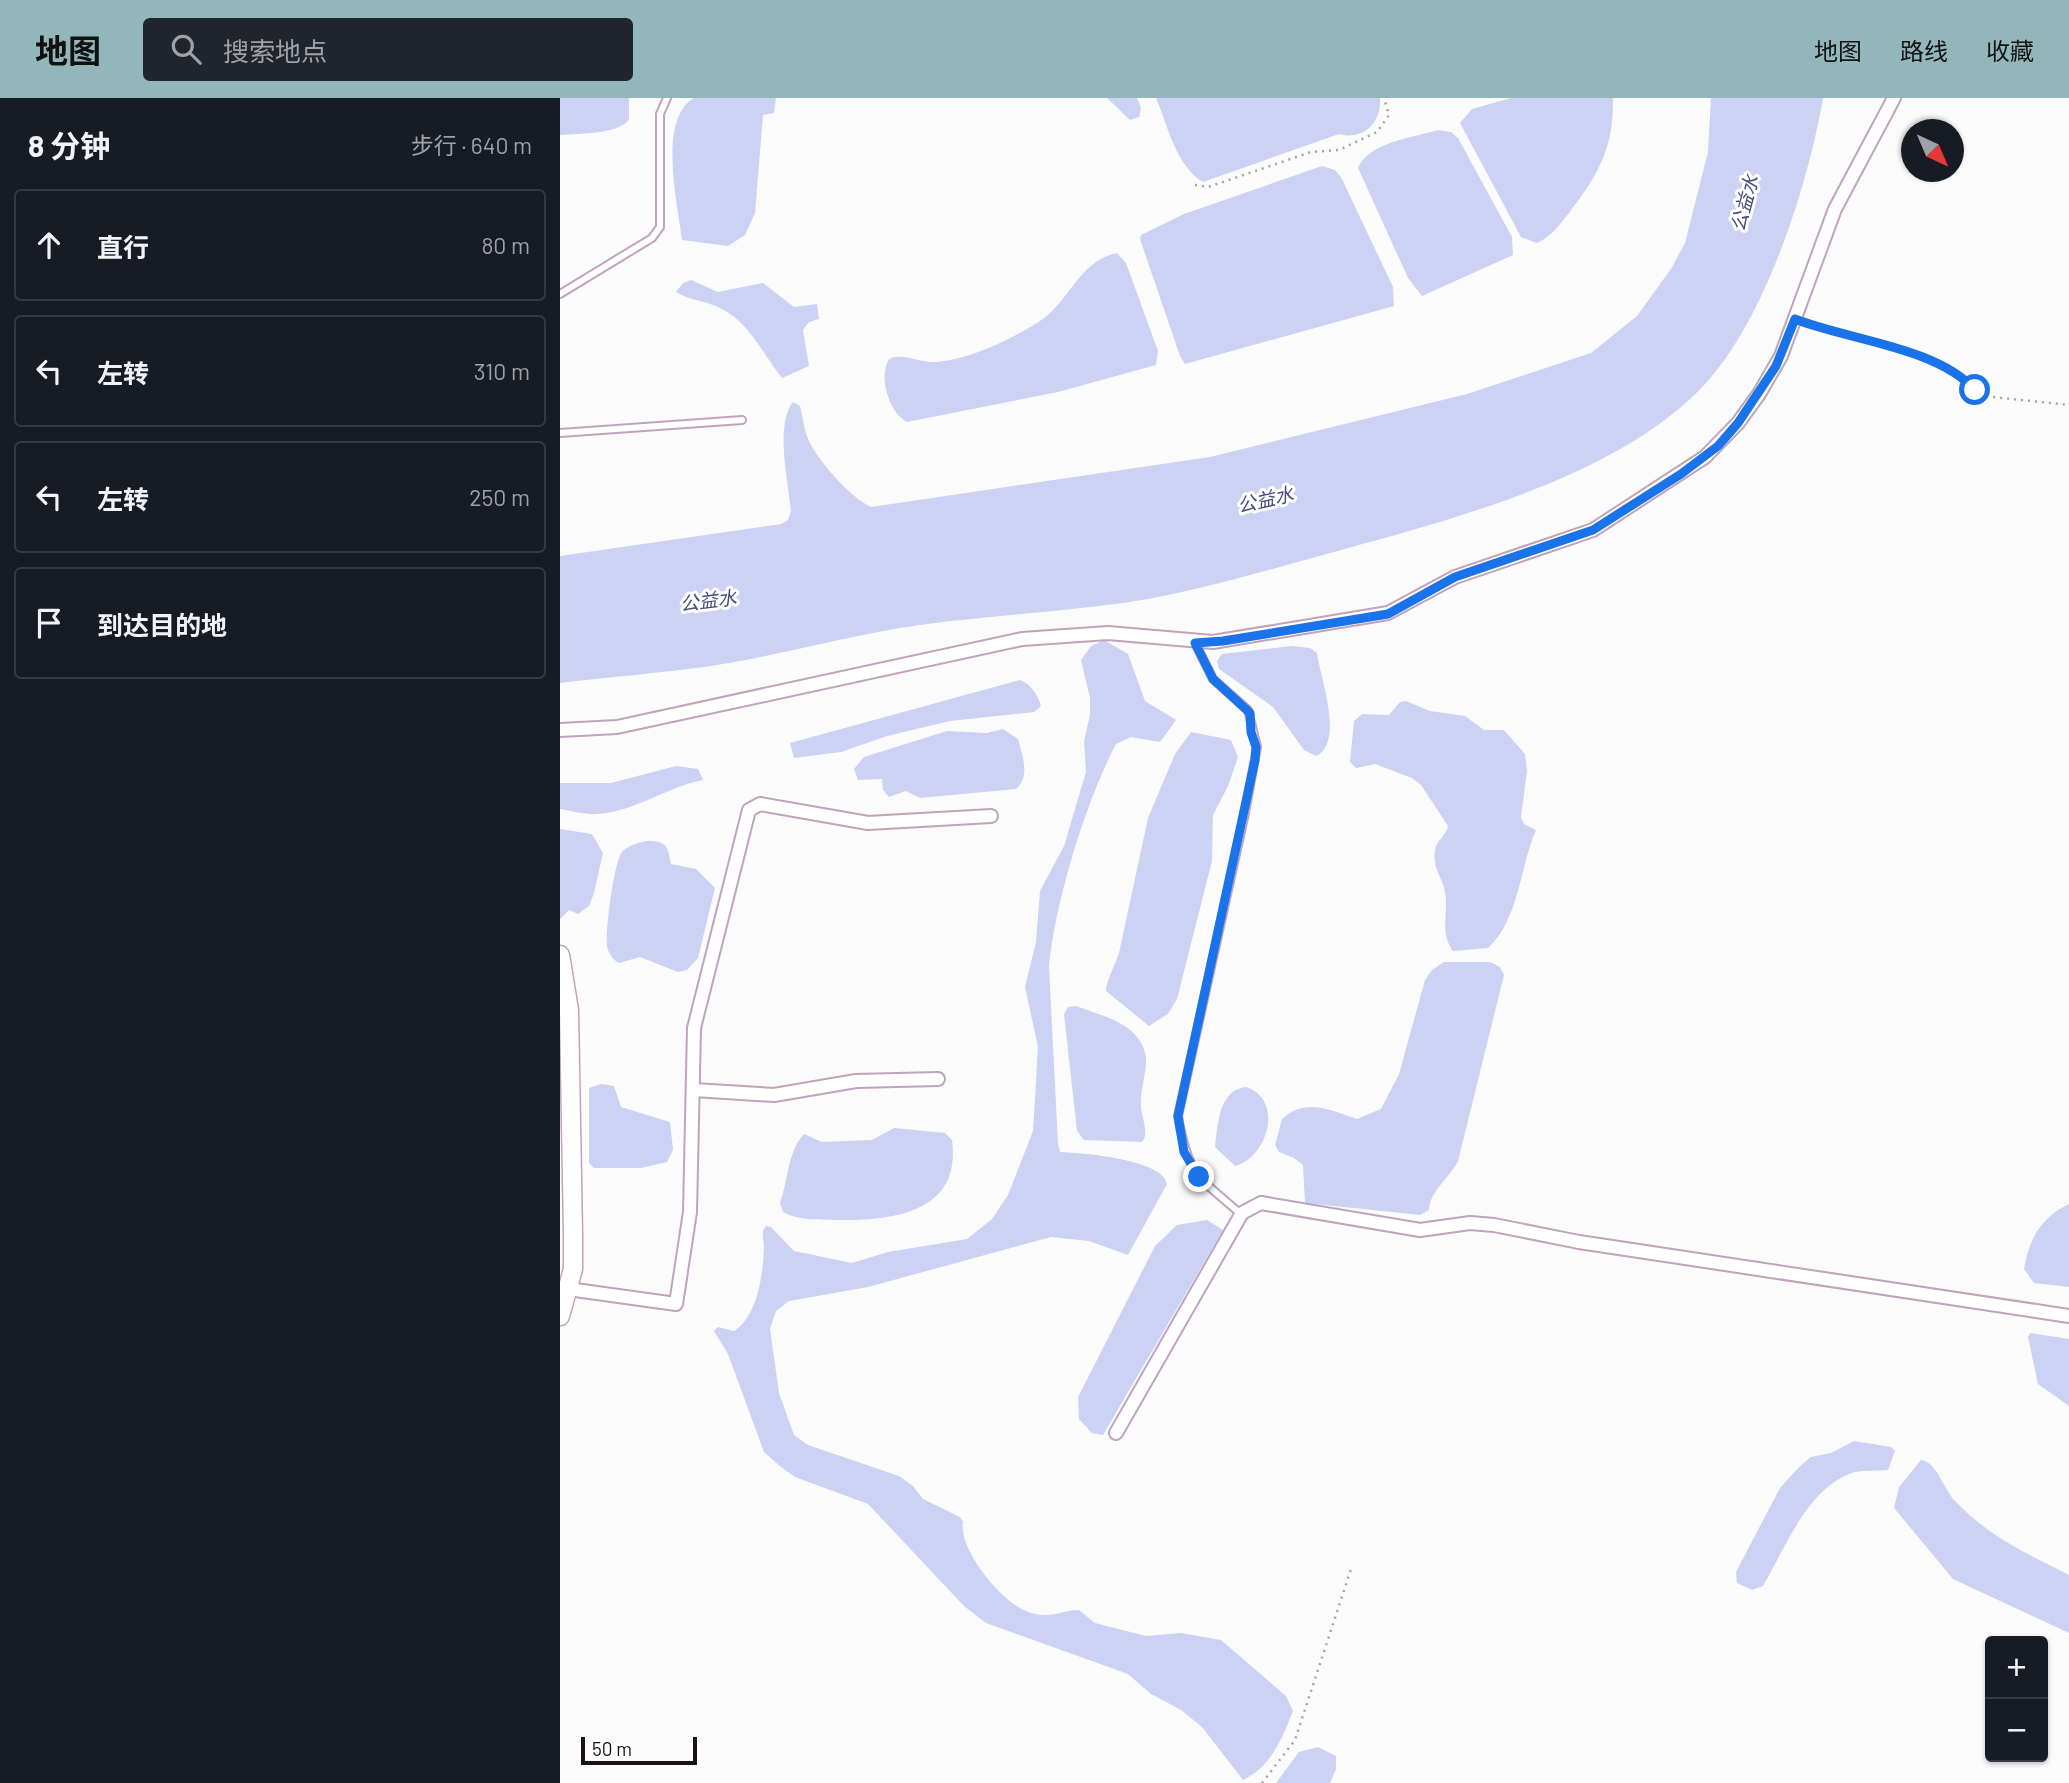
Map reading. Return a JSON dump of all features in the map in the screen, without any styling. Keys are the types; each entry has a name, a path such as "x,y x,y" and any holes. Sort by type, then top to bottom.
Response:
{"street":[{"path":"560,730 617,727 1033,637 1108,633 1195,643 1223,641 1388,614 1455,577 1593,530 1659,489 1718,446 1738,423 1776,366 1835,209 1894,98"},
{"path":"568,1289 676,1304 690,1212 694,1028 745,818 752,807 760,804 868,823 991,816"},
{"path":"560,955 569,1010 567,1212 573,1269 560,1316"},
{"path":"694,1090 774,1094 856,1082 938,1079"},
{"path":"1116,1433 1241,1214 1254,1204 1261,1203 1420,1230 1469,1223 1494,1225 1579,1242 2069,1316"}],"lane":[{"path":"560,294 648,241 660,227 660,114 665,99"},
{"path":"560,433 742,420"},
{"path":"1195,643 1213,679 1250,713 1251,732 1256,747 1244,818 1178,1116 1184,1152 1190,1164 1199,1177 1241,1214"}],"path":[{"path":"1195,185 1208,187 1311,152 1339,150 1377,132 1389,115 1384,98"},
{"path":"1795,319 1952,369 1984,396 2069,405"},
{"path":"1262,1783 1295,1740 1353,1566"}],"water":[{"path":"560,98 629,98 629,120 606,131 560,135"},
{"path":"694,98 776,98 774,113 763,115 755,213 745,235 728,246 682,240 674,185 673,143 676,124 683,109"},
{"path":"1107,98 1137,98 1141,108 1139,117 1130,120"},
{"path":"1156,98 1380,98 1380,107 1370,128 1356,135 1339,134 1203,182 1179,156"},
{"path":"1511,98 1613,98 1611,132 1596,173 1559,226 1537,243 1521,237 1460,123 1472,109"},
{"name":"公益水","path":"1711,98 1823,98 1795,209 1765,287 1747,323 1728,355 1706,383 1669,417 1626,446 1578,471 1475,511 1174,594 1123,603 920,625 711,666 560,683 560,556 781,524 788,520 791,511 784,439 785,424 793,402 800,406 812,448 835,478 871,507 1210,457 1467,394 1591,353 1637,316 1671,269 1685,243 1708,152"},
{"path":"1438,130 1451,132 1458,138 1512,237 1513,255 1422,296 1408,278 1358,168 1371,152 1381,147"},
{"path":"1322,166 1335,170 1341,177 1393,287 1394,306 1185,364 1140,239 1141,235 1184,214"},
{"path":"1117,253 1126,263 1158,351 1156,365 1058,392 907,422 895,410 885,384 889,359 899,357 936,362 975,353 1002,342 1048,315 1093,265"},
{"path":"691,280 718,292 763,283 794,307 817,304 819,319 809,322 803,330 809,366 782,378 738,320 718,307 676,292 683,283"},
{"path":"1104,640 1128,654 1145,701 1176,720 1160,742 1131,737 1116,744 1083,822 1065,883 1049,966 1058,1144 1060,1152 1103,1156 1137,1163 1162,1175 1167,1184 1128,1255 1089,1241 1051,1237 868,1287 789,1301 776,1311 770,1329 779,1393 794,1435 808,1445 899,1476 913,1486 923,1499 960,1517 963,1534 975,1561 1008,1600 1031,1613 1045,1615 1079,1610 1095,1623 1146,1636 1181,1633 1221,1640 1286,1696 1293,1711 1280,1741 1262,1767 1243,1780 1202,1727 1181,1710 1151,1694 1128,1674 986,1623 964,1606 868,1504 795,1477 781,1467 764,1452 728,1354 714,1331 718,1327 734,1331 749,1315 754,1305 762,1269 763,1234 766,1226 771,1227 794,1251 852,1263 888,1252 967,1239 992,1219 1008,1195 1033,1131 1038,1047 1025,987 1036,942 1040,891 1064,846 1086,772 1084,741 1090,715 1090,698 1081,660 1091,646"},
{"path":"1292,646 1310,648 1317,653 1326,692 1329,737 1324,749 1316,756 1304,750 1273,707 1219,669 1217,661 1222,654"},
{"path":"1020,680 1030,687 1038,698 1041,706 1034,712 950,721 887,736 841,752 794,758 790,743"},
{"path":"1406,701 1430,711 1465,716 1484,730 1504,730 1525,754 1527,771 1521,817 1524,824 1536,830 1507,922 1488,948 1453,951 1446,937 1445,892 1434,857 1436,847 1448,826 1421,785 1412,778 1375,764 1356,768 1350,762 1354,721 1362,714 1389,715 1400,702"},
{"path":"1003,729 1018,739 1023,758 1023,778 1016,789 920,798 906,791 889,797 883,790 882,779 858,780 854,769 864,757 947,731 987,733"},
{"path":"1191,732 1231,740 1238,757 1228,786 1213,815 1212,861 1177,999 1168,1014 1149,1026 1106,991 1106,988 1119,953 1148,818 1175,754"},
{"path":"676,766 698,769 703,780 612,812 589,814 560,809 560,783 611,783"},
{"path":"560,829 592,834 603,853 589,906 578,914 569,910 560,919"},
{"path":"648,841 660,842 666,846 671,864 696,869 715,888 698,958 687,970 678,972 640,957 619,963 608,951 609,912 619,858 628,847"},
{"path":"1444,962 1490,962 1500,967 1504,975 1458,1161 1433,1196 1429,1210 1420,1215 1305,1203 1303,1165 1279,1152 1275,1145 1282,1119 1300,1108 1309,1107 1328,1109 1357,1119 1381,1109 1399,1074 1425,980 1432,970"},
{"path":"1076,1006 1120,1023 1137,1037 1143,1046 1146,1063 1141,1100 1145,1130 1142,1142 1084,1140 1077,1131 1064,1014 1068,1007"},
{"path":"601,1084 614,1086 621,1107 670,1122 673,1150 667,1162 641,1168 594,1168 589,1163 589,1088"},
{"path":"1246,1087 1258,1094 1265,1104 1267,1128 1256,1152 1235,1166 1215,1147 1217,1129 1225,1102 1237,1090"},
{"path":"894,1128 945,1133 952,1140 952,1165 946,1184 934,1198 899,1215 857,1220 809,1219 783,1212 780,1203 789,1166 795,1148 804,1134 822,1142 872,1140"},
{"path":"2069,1204 2069,1287 2034,1283 2024,1269 2029,1248 2044,1222"},
{"path":"1207,1220 1223,1230 1103,1435 1092,1433 1079,1419 1078,1397 1155,1246 1177,1225"},
{"path":"2030,1333 2069,1339 2069,1406 2038,1384 2028,1337"},
{"path":"1854,1441 1891,1447 1895,1451 1888,1470 1855,1472 1838,1479 1811,1504 1763,1586 1752,1590 1737,1583 1736,1572 1780,1488 1811,1457 1831,1453"},
{"path":"1921,1460 1932,1466 1955,1501 1982,1525 2009,1543 2069,1575 2069,1633 1953,1579 1894,1508 1899,1487"},
{"path":"1318,1747 1336,1756 1336,1769 1330,1783 1276,1783 1299,1752"}],"route":[{"path":"1199,1177 1184,1152 1178,1116 1244,818 1256,742 1252,738 1250,713 1213,679 1206,670 1195,643 1223,641 1388,614 1455,577 1593,530 1610,521 1718,446 1738,423 1776,366 1795,319 1952,369 1964,377 1975,390"}]}
